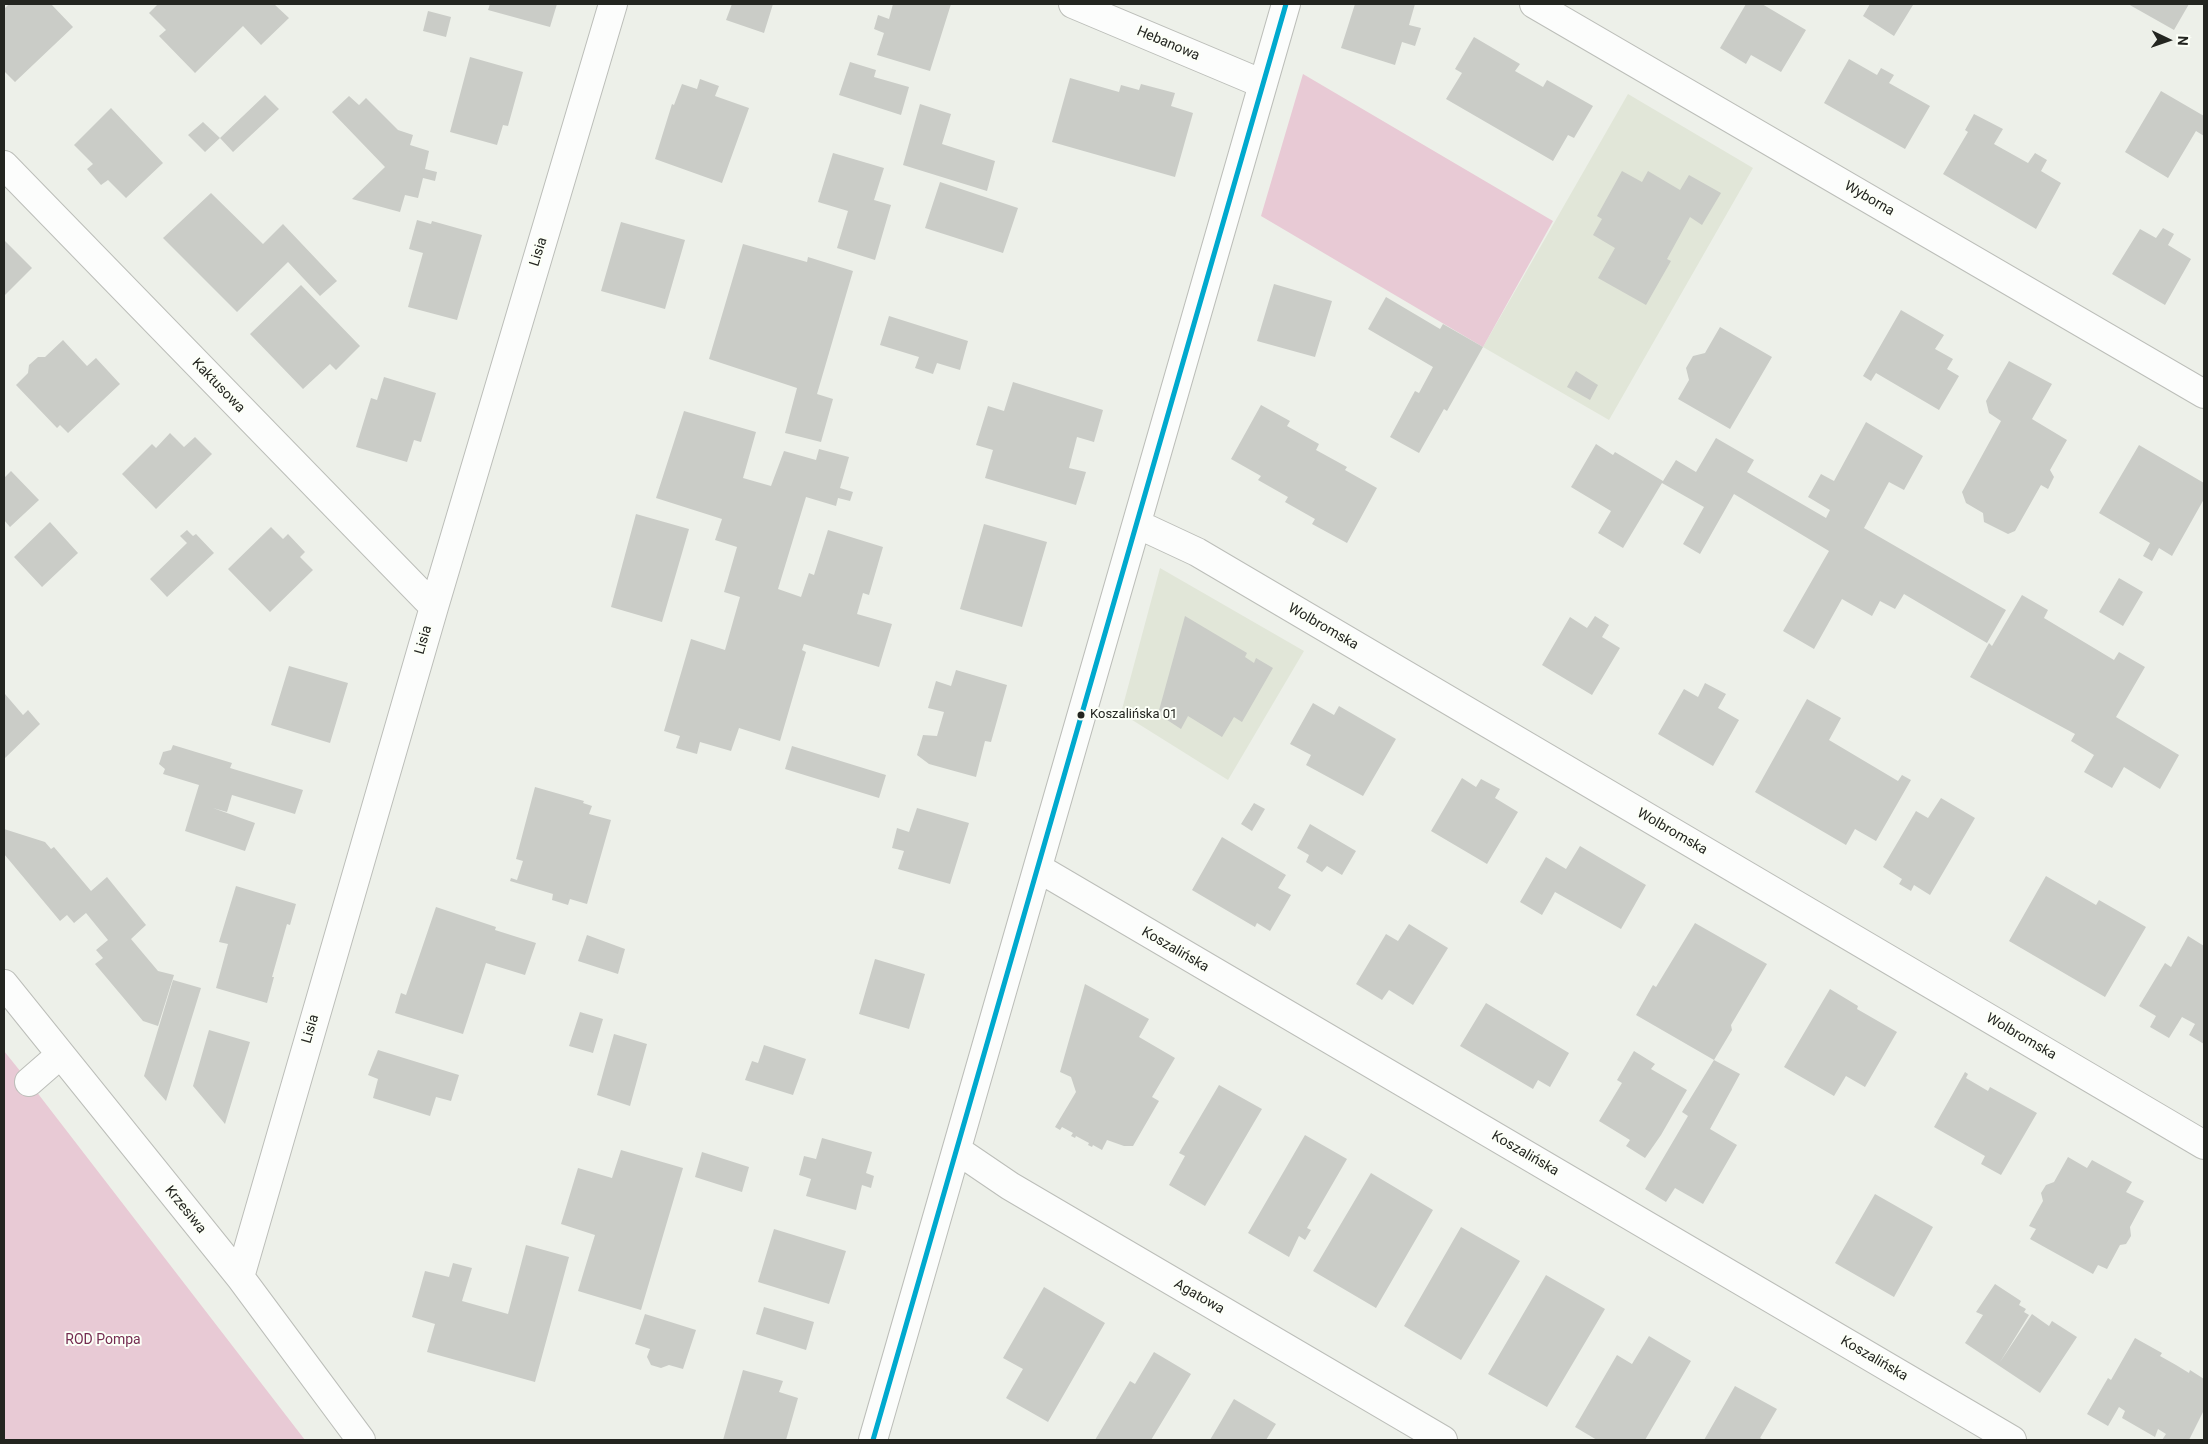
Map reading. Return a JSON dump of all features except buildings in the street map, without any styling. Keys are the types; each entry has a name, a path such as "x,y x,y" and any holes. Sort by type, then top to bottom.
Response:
{"street":[{"name":"Lisia","path":"240,1277 434,608 613,4"},
{"name":"Hebanowa","path":"1073,4 1263,84"},
{"path":"872,1440 1286,4"},
{"name":"Wyborna","path":"1534,4 2204,394"},
{"name":"Kaktusowa","path":"4,165 434,608"},
{"name":"Wolbromska","path":"1137,524 1197,552 2204,1145"},
{"name":"Koszalińska","path":"1038,868 2012,1440"},
{"name":"Krzesiwa","path":"4,984 240,1277 361,1440"},
{"path":"29,1082 60,1055"},
{"name":"Agatowa","path":"957,1150 1010,1186 1443,1440"}],"shaded area":[{"path":"1628,94 1753,168 1609,420 1483,347"},
{"path":"1160,568 1304,651 1228,780 1121,713"}],"green space":[{"path":"1303,74 1553,221 1483,347 1261,216"},
{"name":"ROD Pompa","path":"4,1051 29,1082 305,1440 4,1440"}],"transit line":[{"path":"873,1440 1286,4"}],"place":[{"name":"Koszalińska 01","path":"1081,715"}]}
